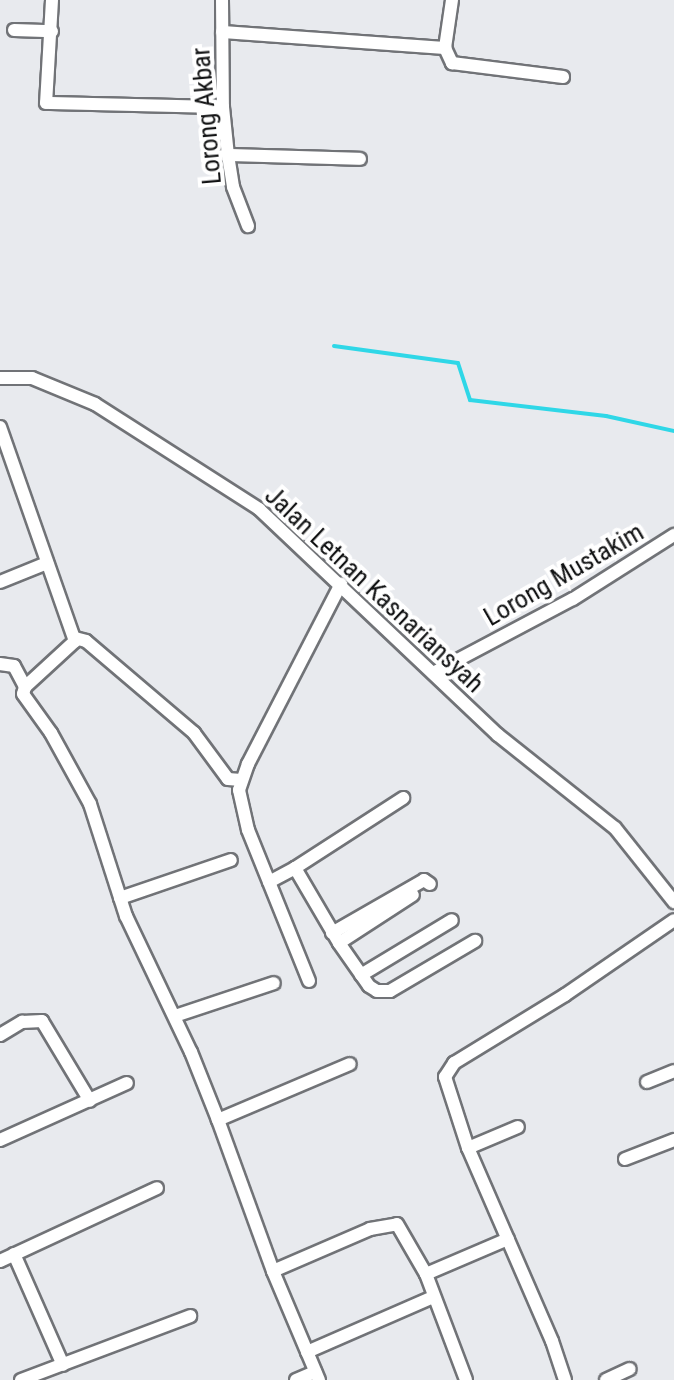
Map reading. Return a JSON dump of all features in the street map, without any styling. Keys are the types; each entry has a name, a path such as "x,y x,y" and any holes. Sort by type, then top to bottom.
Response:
{"street":[{"path":"52,0 46,103 223,107"},
{"name":"Lorong Akbar","path":"222,0 223,107 228,155 233,187 248,226"},
{"path":"452,0 445,48 452,63 563,77"},
{"path":"14,30 52,31"},
{"path":"222,32 445,48"},
{"path":"228,155 360,159"},
{"name":"Jalan Letnan Kasnariansyah","path":"0,378 32,378 95,404 259,509 498,735 615,828 674,902"},
{"path":"0,427 75,638 74,646 25,687 23,694 51,733 90,804 120,898 175,1016 218,1120 273,1271 317,1376 296,1380"},
{"name":"Lorong Mustakim","path":"433,673 573,599 674,535"},
{"path":"0,582 47,563"},
{"path":"309,981 241,806 241,780 341,584"},
{"path":"75,638 86,641 194,733 228,779 241,780"},
{"path":"0,664 14,666 25,687"},
{"path":"269,882 403,798"},
{"path":"120,898 231,860"},
{"path":"295,868 336,938 373,990 386,992 475,941"},
{"path":"429,880 429,885 336,938 429,880"},
{"path":"361,975 452,920"},
{"path":"565,1380 444,1084 448,1068 674,920"},
{"path":"175,1016 274,983"},
{"path":"0,1035 22,1022 42,1021 90,1101"},
{"path":"218,1120 350,1064"},
{"path":"647,1082 674,1071"},
{"path":"0,1140 127,1083"},
{"path":"468,1148 518,1127"},
{"path":"625,1159 674,1140"},
{"path":"0,1261 157,1188"},
{"path":"273,1271 370,1229 394,1223 400,1227 426,1274 466,1380"},
{"path":"426,1274 508,1239"},
{"path":"14,1254 63,1365"},
{"path":"307,1352 433,1297"},
{"path":"21,1380 190,1316"},
{"path":"606,1380 630,1369"}],"waterway":[{"path":"334,346 458,363 470,400 606,416 674,431"}]}
